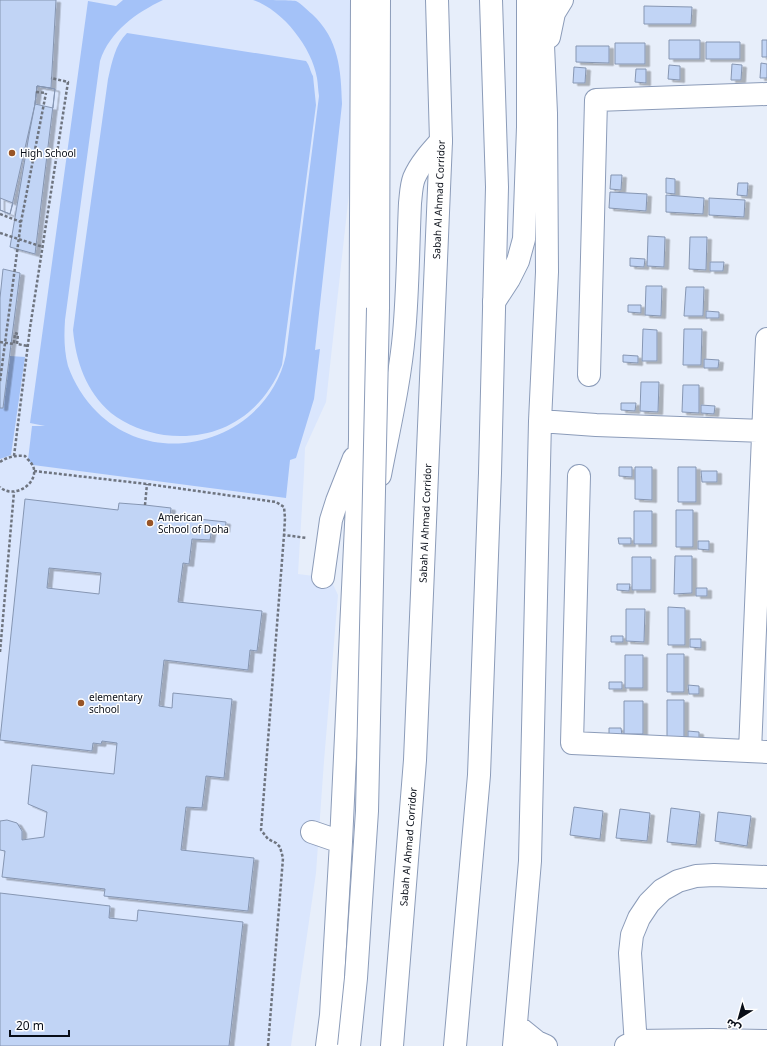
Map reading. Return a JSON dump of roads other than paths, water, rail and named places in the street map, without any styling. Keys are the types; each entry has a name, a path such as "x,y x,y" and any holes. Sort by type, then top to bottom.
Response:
{"main road":[{"path":"327,1046 331,1015 355,566 360,440 362,0"},
{"path":"349,1046 356,978 367,811 378,308 379,0"},
{"name":"Sabah Al Ahmad Corridor","path":"392,1046 415,760 440,141 437,0"},
{"path":"455,1046 479,775 490,473 497,187 491,0"},
{"path":"494,302 518,261 524,239 528,127 528,0"},
{"path":"541,0 546,113 547,272 540,421 530,861 515,1036 538,1042 546,1046"},
{"path":"544,64 554,14 562,0"},
{"path":"589,375 596,100 767,94"},
{"path":"355,566 363,550 369,530 400,368 407,294 410,203 414,178 419,168 440,141"},
{"path":"580,476 572,743 759,751 767,339"},
{"path":"540,421 596,425 765,431"},
{"path":"323,577 330,530 337,501 360,440"},
{"path":"330,530 356,535"},
{"path":"312,832 340,842"},
{"path":"767,877 714,875 696,876 678,881 662,890 649,903 639,918 632,935 630,953 633,1044 712,1040 767,1041"},
{"path":"317,1046 331,1015"}],"place":[{"name":"High School","path":"12,153"},
{"name":"American School of Doha","path":"150,523"},
{"name":"elementary school","path":"81,703"}]}
